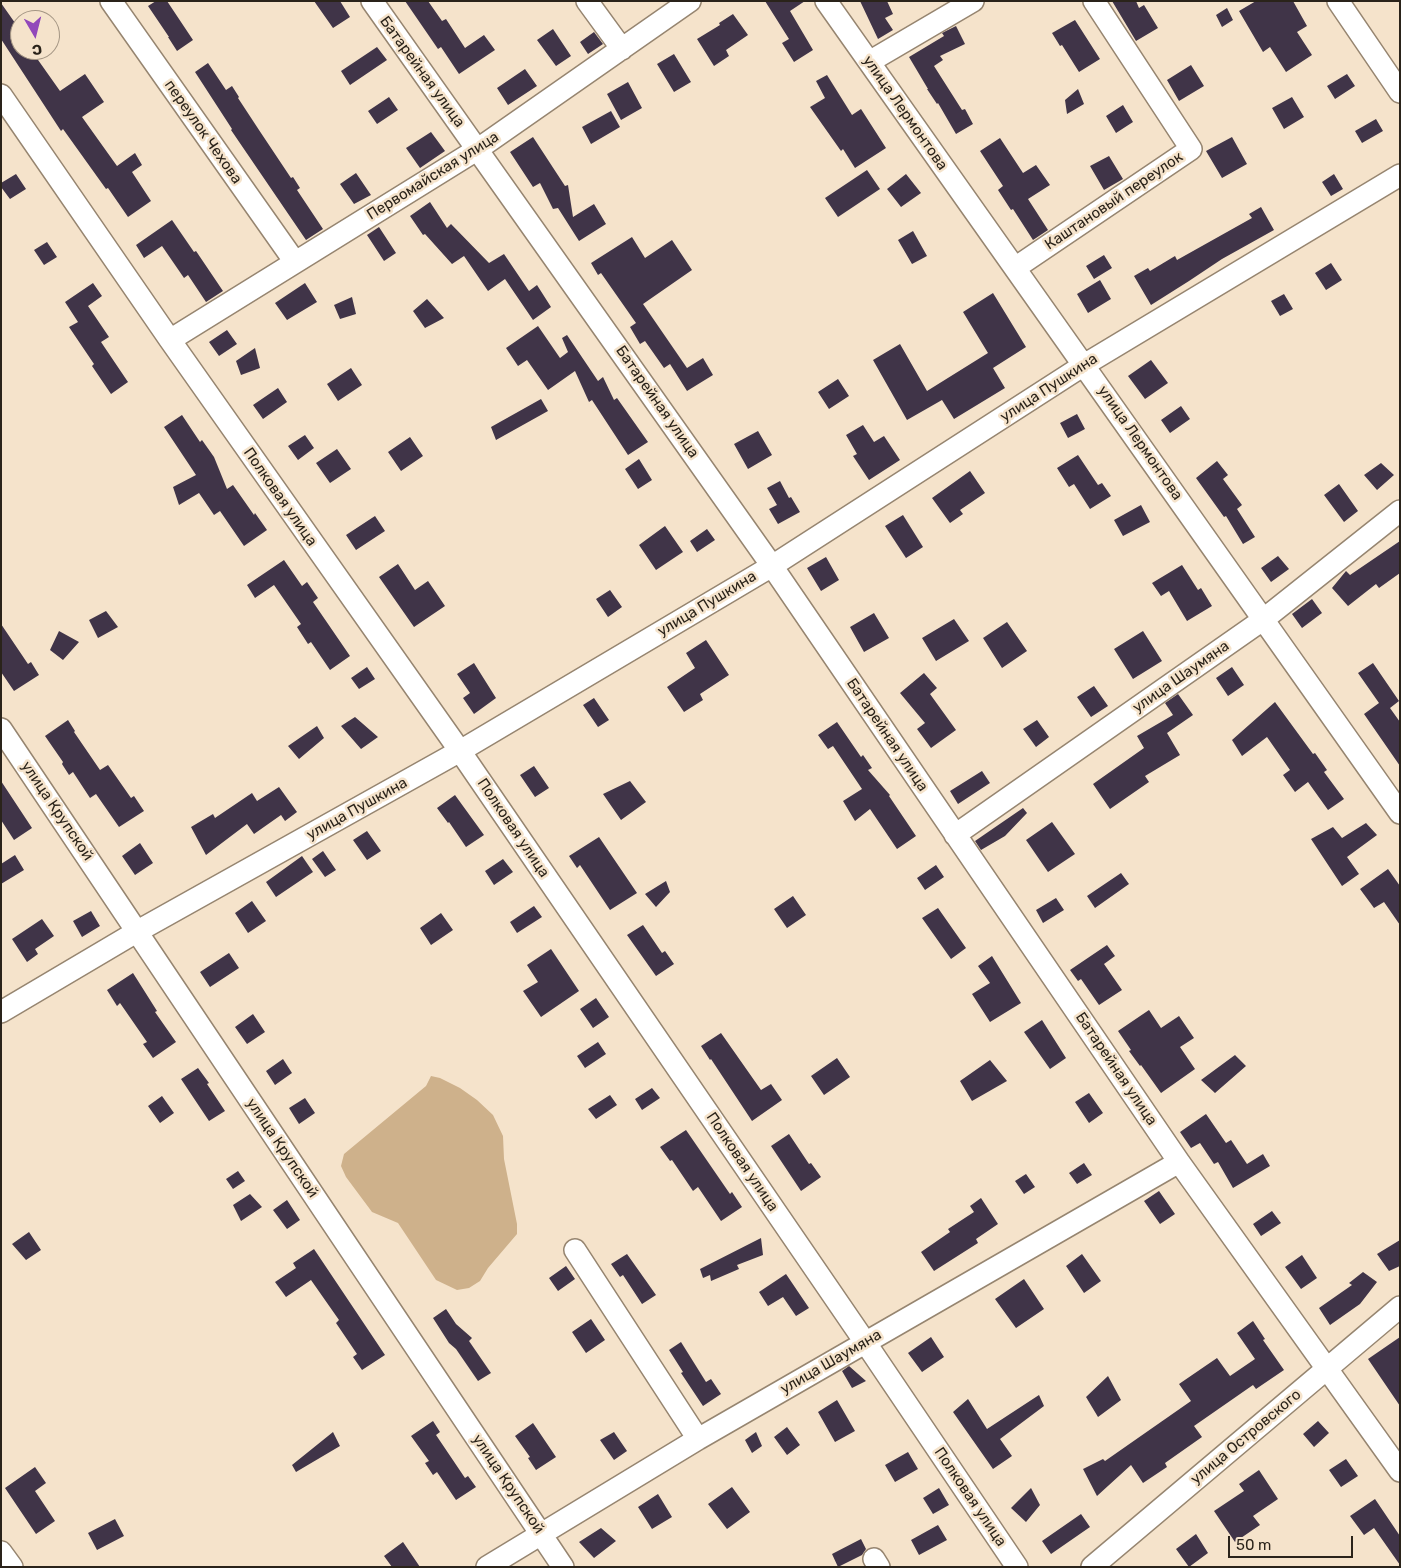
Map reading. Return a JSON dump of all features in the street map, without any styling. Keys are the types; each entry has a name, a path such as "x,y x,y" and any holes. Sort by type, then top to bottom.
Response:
{"street":[{"name":"переулок Чехова","path":"111,1 295,262"},
{"name":"Батарейная улица","path":"372,1 772,566 1179,1162 1400,1471"},
{"path":"587,1 622,49"},
{"name":"Первомайская улица","path":"170,340 478,149 690,1"},
{"name":"улица Лермонтова","path":"826,1 1400,813"},
{"path":"869,62 973,1"},
{"name":"Каштановый переулок","path":"1015,268 1191,149 1094,1"},
{"path":"1338,1 1400,92"},
{"name":"Полковая улица","path":"1,95 170,340 460,751 1017,1567"},
{"name":"улица Пушкина","path":"1,1012 138,932 460,751 772,566 1084,365 1400,175"},
{"name":"улица Шаумяна","path":"955,835 1264,619 1400,511"},
{"name":"улица Крупской","path":"1,729 563,1567"},
{"name":"улица Шаумяна","path":"487,1567 698,1438 1179,1162"},
{"path":"575,1250 698,1438"},
{"name":"улица Островского","path":"1092,1567 1400,1307"},
{"path":"1,1552 12,1567"}],"shaded area":[{"path":"431,1076 440,1078 460,1088 493,1115 503,1136 504,1159 517,1224 517,1234 488,1268 480,1281 469,1288 457,1290 436,1280 398,1223 372,1212 346,1177 341,1166 344,1154 426,1086"}],"building":[{"path":"156,1 167,1 193,40 177,51 148,6"},
{"path":"314,1 340,1 350,17 333,28"},
{"path":"405,1 428,1 442,21 446,19 465,48 484,35 495,50 459,74 441,47 438,49"},
{"path":"765,1 805,1 790,11 813,50 794,62 782,43 789,39"},
{"path":"860,1 887,1 893,14 885,18 893,30 878,39"},
{"path":"1112,1 1136,1 1139,8 1144,5 1158,28 1136,41"},
{"path":"1256,1 1293,1 1307,26 1297,32 1312,55 1286,72 1270,47 1263,52 1239,11"},
{"path":"1,3 10,16 10,53 1,39"},
{"path":"1227,8 1233,20 1222,27 1216,15"},
{"path":"733,14 748,35 726,50 729,56 714,66 697,39 720,25 719,23"},
{"path":"1075,20 1100,59 1079,72 1052,33"},
{"path":"956,26 965,44 940,56 943,60 934,66 962,110 965,109 973,124 956,134 909,57 944,36 942,33"},
{"path":"553,29 571,56 556,66 537,40"},
{"path":"594,32 603,44 588,54 580,42"},
{"path":"377,47 387,60 350,85 341,71"},
{"path":"674,54 691,82 674,92 657,64"},
{"path":"15,60 38,60 60,91 85,74 104,102 82,117 117,166 135,153 142,165 132,172 151,201 128,217 63,129 61,131"},
{"path":"208,63 226,90 232,86 291,178 293,177 300,188 297,190 323,229 306,240 231,130 195,72"},
{"path":"1191,65 1204,86 1179,101 1167,80"},
{"path":"525,69 537,86 508,105 497,88"},
{"path":"1347,74 1355,86 1335,99 1327,86"},
{"path":"827,75 852,115 861,109 886,148 855,168 843,149 841,151 810,107 825,98 816,81"},
{"path":"628,82 642,108 621,120 607,94"},
{"path":"1078,89 1084,104 1067,114 1065,100"},
{"path":"389,97 398,110 377,124 368,111"},
{"path":"1292,97 1304,117 1284,129 1272,108"},
{"path":"1123,105 1133,122 1116,133 1106,116"},
{"path":"611,111 620,127 591,144 582,127"},
{"path":"1376,119 1383,131 1362,143 1355,131"},
{"path":"431,132 445,151 420,168 406,148"},
{"path":"533,137 565,186 568,185 573,217 594,204 606,224 579,241 558,208 553,209 540,183 533,187 510,152"},
{"path":"1232,137 1247,164 1222,178 1206,151"},
{"path":"1000,138 1023,173 1036,165 1050,185 1028,199 1048,230 1033,240 998,190 1003,186 980,151"},
{"path":"1109,156 1123,179 1104,190 1090,166"},
{"path":"867,170 880,189 838,217 825,198"},
{"path":"356,173 371,195 354,204 340,184"},
{"path":"16,174 26,189 10,199 1,187 1,183"},
{"path":"906,174 921,193 901,207 887,189"},
{"path":"1334,174 1343,189 1331,196 1322,182"},
{"path":"430,202 447,228 451,224 489,263 504,254 529,291 537,285 551,307 533,320 505,279 488,291 464,256 452,264 425,234 423,235 410,216"},
{"path":"1261,207 1274,230 1222,259 1151,305 1134,276 1148,268 1150,271 1175,256 1177,260 1252,218 1249,214"},
{"path":"172,220 223,291 206,302 188,275 184,278 162,246 144,258 136,245"},
{"path":"379,227 396,253 384,261 367,235"},
{"path":"913,231 927,256 912,264 898,240"},
{"path":"632,237 645,258 672,240 692,270 643,304 687,368 703,358 713,375 687,391 670,364 664,368 645,341 640,344 630,327 636,323 601,273 598,275 591,263"},
{"path":"47,242 57,257 44,265 34,250"},
{"path":"1104,255 1112,268 1094,279 1086,266"},
{"path":"1331,263 1342,280 1326,290 1315,273"},
{"path":"1100,280 1111,299 1088,313 1077,294"},
{"path":"93,283 102,296 88,306 109,337 101,342 128,382 111,394 92,366 94,364 69,327 78,322 65,302"},
{"path":"305,283 317,302 287,320 275,303"},
{"path":"993,293 1026,347 993,368 1005,388 954,419 942,400 907,420 873,360 900,344 927,391 988,353 963,312"},
{"path":"1284,294 1293,309 1280,316 1271,301"},
{"path":"352,297 356,314 340,319 334,305"},
{"path":"427,299 444,318 425,328 413,311"},
{"path":"538,326 560,358 568,352 562,338 567,335 598,381 603,377 614,400 617,398 648,442 628,455 592,400 589,402 575,371 548,390 527,360 518,366 506,348"},
{"path":"227,330 237,344 219,356 209,342"},
{"path":"255,348 260,368 241,375 236,361"},
{"path":"1151,360 1168,383 1145,399 1128,376"},
{"path":"351,368 362,385 338,401 327,384"},
{"path":"838,379 849,396 829,409 818,392"},
{"path":"278,388 287,402 263,419 253,405"},
{"path":"541,399 548,411 496,440 491,427"},
{"path":"1181,406 1190,419 1170,433 1161,420"},
{"path":"1077,414 1085,429 1068,438 1060,423"},
{"path":"182,415 200,442 202,440 214,457 227,489 233,485 267,530 244,546 220,511 214,515 199,493 179,505 173,487 196,475 164,427"},
{"path":"863,425 874,442 884,436 900,460 869,480 853,456 857,454 846,435"},
{"path":"758,431 772,455 748,469 734,444"},
{"path":"305,435 314,448 298,460 288,446"},
{"path":"410,437 423,456 401,471 388,452"},
{"path":"337,449 351,469 330,483 316,463"},
{"path":"1078,455 1098,485 1102,483 1111,496 1090,509 1074,484 1069,487 1057,468"},
{"path":"639,459 652,480 638,489 625,469"},
{"path":"1217,461 1228,475 1223,479 1242,505 1237,509 1255,537 1243,544 1226,516 1224,517 1196,478"},
{"path":"1381,463 1394,475 1377,490 1364,475"},
{"path":"970,471 985,493 960,510 963,514 950,523 932,498"},
{"path":"780,481 789,498 791,497 800,512 778,524 769,509 777,505 767,488"},
{"path":"1339,484 1358,511 1344,522 1324,495"},
{"path":"1141,505 1150,522 1123,536 1114,520"},
{"path":"903,515 923,547 906,558 885,526"},
{"path":"375,516 385,531 356,550 346,535"},
{"path":"665,526 683,552 656,570 639,545"},
{"path":"707,529 715,540 697,552 690,541"},
{"path":"1400,541 1400,573 1379,588 1376,584 1348,606 1332,588 1346,571 1350,575"},
{"path":"1278,556 1289,569 1271,582 1261,568"},
{"path":"826,557 839,580 821,591 807,568"},
{"path":"284,560 302,586 307,582 318,598 313,602 350,656 330,670 311,642 308,644 297,627 301,624 274,585 255,598 247,585"},
{"path":"398,564 415,590 428,581 445,606 414,627 379,577"},
{"path":"1182,565 1198,590 1201,588 1212,606 1187,621 1169,591 1161,596 1152,583"},
{"path":"610,590 622,607 608,617 596,599"},
{"path":"1312,599 1322,613 1302,628 1292,614"},
{"path":"106,611 118,627 98,638 89,620"},
{"path":"874,613 889,638 864,652 850,627"},
{"path":"954,619 969,641 936,661 922,638"},
{"path":"1007,622 1027,651 1002,668 983,638"},
{"path":"1,624 28,664 31,662 39,675 14,691 1,672"},
{"path":"59,631 79,642 63,660 50,650"},
{"path":"1143,631 1162,661 1133,679 1114,649"},
{"path":"706,640 729,675 700,694 703,700 684,712 667,687 695,668 686,653"},
{"path":"474,663 496,698 474,714 463,698 470,693 457,674"},
{"path":"1373,663 1399,701 1390,708 1400,722 1400,766 1364,714 1379,703 1358,673"},
{"path":"367,667 375,679 359,689 351,678"},
{"path":"1232,667 1244,685 1228,696 1216,678"},
{"path":"924,673 937,688 930,694 956,730 931,748 917,729 925,723 900,693"},
{"path":"1094,686 1108,706 1091,717 1077,697"},
{"path":"1178,694 1193,715 1167,733 1180,755 1145,776 1149,782 1110,809 1093,784 1144,748 1137,736 1173,715 1165,703"},
{"path":"594,698 609,720 598,727 583,705"},
{"path":"1275,702 1313,754 1315,753 1327,770 1324,772 1344,799 1328,810 1308,782 1295,792 1283,775 1290,770 1267,737 1242,756 1232,740"},
{"path":"355,717 378,737 361,749 341,726"},
{"path":"68,720 100,770 108,765 131,798 134,796 144,811 119,827 96,794 90,798 73,772 69,775 62,764 63,762 45,736"},
{"path":"1037,720 1049,737 1036,747 1023,729"},
{"path":"837,722 861,757 863,755 872,768 868,770 890,795 916,836 897,849 870,809 855,821 843,801 862,789 833,746 828,749 818,735"},
{"path":"317,726 324,738 299,759 288,746"},
{"path":"534,766 549,788 535,797 520,775"},
{"path":"982,771 990,783 958,804 950,791"},
{"path":"1,781 32,828 14,840 1,820"},
{"path":"630,781 646,802 621,820 603,794"},
{"path":"279,787 297,812 285,821 281,815 254,834 247,824 206,855 191,827 213,814 215,818 252,793 257,801"},
{"path":"455,795 484,835 466,847 437,808"},
{"path":"1023,808 1027,813 1005,836 981,850 975,841"},
{"path":"1052,822 1075,854 1048,872 1026,840"},
{"path":"1366,823 1377,835 1347,857 1359,874 1342,886 1311,839 1333,827 1342,838"},
{"path":"367,831 381,851 367,860 353,840"},
{"path":"599,837 637,893 610,910 580,865 577,868 569,856"},
{"path":"140,843 153,863 135,875 122,856"},
{"path":"323,851 336,870 325,877 312,859"},
{"path":"15,855 24,870 1,884 1,864"},
{"path":"302,856 313,872 276,897 266,882"},
{"path":"503,859 513,872 494,885 485,871"},
{"path":"936,865 944,877 925,890 917,878"},
{"path":"1388,869 1400,886 1400,925 1384,902 1374,908 1360,889"},
{"path":"1121,873 1129,884 1095,908 1087,896"},
{"path":"666,881 670,892 656,907 645,894"},
{"path":"793,896 806,915 787,928 774,909"},
{"path":"1056,898 1064,910 1043,923 1036,910"},
{"path":"252,901 266,921 248,933 235,913"},
{"path":"534,906 542,917 517,933 510,922"},
{"path":"938,908 966,948 951,959 922,918"},
{"path":"91,911 100,926 82,937 73,921"},
{"path":"441,913 453,930 431,945 420,928"},
{"path":"42,919 54,936 35,949 38,954 27,962 12,939"},
{"path":"643,925 662,953 665,951 674,964 656,976 627,935"},
{"path":"1107,945 1115,956 1104,964 1122,990 1099,1005 1081,979 1078,981 1070,970"},
{"path":"551,949 579,991 541,1017 523,991 538,982 527,965"},
{"path":"229,953 239,968 210,987 200,972"},
{"path":"992,956 1021,1003 990,1022 972,994 990,983 978,966"},
{"path":"133,973 157,1011 155,1012 176,1042 153,1058 143,1044 147,1042 120,1003 117,1006 107,990"},
{"path":"596,998 609,1017 593,1028 580,1009"},
{"path":"1149,1010 1161,1028 1179,1016 1194,1038 1180,1047 1195,1069 1161,1093 1129,1051 1131,1050 1118,1031"},
{"path":"253,1014 265,1032 247,1044 235,1027"},
{"path":"1042,1020 1066,1058 1050,1069 1024,1032"},
{"path":"721,1033 761,1090 771,1084 782,1100 752,1121 701,1046"},
{"path":"598,1042 606,1054 585,1068 577,1056"},
{"path":"1235,1055 1246,1066 1215,1093 1201,1080"},
{"path":"837,1058 850,1077 824,1095 811,1076"},
{"path":"283,1059 292,1073 275,1085 266,1071"},
{"path":"990,1060 1007,1081 972,1101 960,1081"},
{"path":"198,1068 225,1111 209,1121 181,1079"},
{"path":"652,1088 660,1098 642,1110 635,1099"},
{"path":"1089,1093 1103,1113 1089,1123 1075,1102"},
{"path":"610,1095 617,1105 596,1119 588,1109"},
{"path":"162,1096 174,1113 160,1123 148,1106"},
{"path":"305,1098 315,1113 299,1124 289,1108"},
{"path":"1206,1114 1226,1143 1231,1140 1247,1164 1263,1154 1270,1166 1233,1188 1218,1162 1214,1164 1200,1143 1191,1148 1180,1132"},
{"path":"686,1130 730,1194 732,1192 742,1207 721,1221 698,1187 693,1191 672,1160 670,1161 660,1147"},
{"path":"789,1134 809,1164 811,1163 821,1177 801,1191 771,1146"},
{"path":"1084,1163 1092,1175 1077,1184 1069,1173"},
{"path":"238,1171 245,1181 233,1189 226,1179"},
{"path":"1026,1174 1035,1187 1024,1194 1015,1181"},
{"path":"1159,1191 1175,1214 1160,1224 1144,1201"},
{"path":"250,1194 262,1207 241,1221 233,1205"},
{"path":"981,1198 998,1224 976,1239 978,1243 934,1271 921,1252 950,1232 948,1229 974,1212 970,1206"},
{"path":"287,1200 300,1220 287,1229 273,1210"},
{"path":"1272,1211 1281,1223 1261,1236 1253,1224"},
{"path":"29,1232 41,1250 26,1260 12,1244"},
{"path":"761,1238 763,1255 737,1265 739,1269 711,1281 710,1275 703,1278 700,1269"},
{"path":"1400,1240 1400,1266 1389,1271 1377,1254"},
{"path":"314,1249 385,1355 362,1370 353,1357 357,1354 336,1323 339,1320 311,1280 286,1297 275,1282 296,1268 293,1263"},
{"path":"627,1254 656,1295 642,1304 623,1275 620,1277 611,1264"},
{"path":"1082,1254 1101,1281 1084,1293 1066,1266"},
{"path":"1302,1255 1317,1278 1301,1289 1285,1267"},
{"path":"566,1266 575,1279 558,1291 549,1278"},
{"path":"1363,1272 1377,1282 1360,1304 1330,1325 1319,1308 1352,1285 1349,1283"},
{"path":"786,1274 809,1308 796,1316 783,1297 768,1306 759,1292"},
{"path":"1024,1279 1044,1309 1016,1328 995,1299"},
{"path":"446,1309 456,1324 472,1338 469,1341 491,1373 478,1381 456,1349 449,1343 433,1318"},
{"path":"591,1319 605,1340 586,1353 572,1332"},
{"path":"1253,1321 1265,1339 1263,1340 1284,1370 1256,1389 1253,1385 1194,1426 1202,1437 1165,1463 1167,1467 1143,1483 1131,1465 1097,1496 1083,1469 1103,1459 1105,1461 1191,1401 1179,1384 1217,1358 1230,1376 1255,1359 1237,1333"},
{"path":"931,1337 944,1357 922,1372 908,1353"},
{"path":"1400,1337 1400,1406 1368,1359"},
{"path":"681,1342 706,1382 711,1379 721,1394 703,1406 681,1373 683,1372 669,1350"},
{"path":"849,1366 866,1381 852,1388 842,1371"},
{"path":"1108,1376 1121,1400 1098,1417 1086,1397"},
{"path":"1039,1395 1044,1406 1000,1439 1012,1456 993,1469 953,1412 968,1399 987,1429"},
{"path":"837,1400 855,1431 835,1442 818,1412"},
{"path":"433,1421 440,1432 436,1435 465,1478 468,1476 476,1487 456,1500 437,1472 433,1475 425,1463 429,1461 411,1436"},
{"path":"1318,1421 1329,1433 1314,1447 1303,1434"},
{"path":"533,1423 556,1457 536,1470 528,1458 530,1457 515,1436"},
{"path":"787,1427 800,1445 787,1455 774,1437"},
{"path":"333,1432 340,1446 296,1472 292,1465"},
{"path":"614,1432 627,1451 614,1460 600,1440"},
{"path":"756,1432 762,1446 752,1453 745,1440"},
{"path":"908,1452 918,1469 895,1482 885,1465"},
{"path":"1346,1459 1358,1476 1341,1487 1329,1470"},
{"path":"35,1467 46,1483 35,1491 55,1521 36,1534 5,1488"},
{"path":"1259,1470 1278,1499 1253,1516 1260,1525 1235,1542 1214,1511 1244,1491 1239,1484"},
{"path":"732,1487 750,1512 727,1529 708,1504"},
{"path":"939,1488 949,1505 933,1514 923,1498"},
{"path":"1031,1488 1040,1505 1026,1522 1011,1508"},
{"path":"658,1494 672,1517 652,1529 638,1507"},
{"path":"1375,1499 1400,1536 1400,1565 1374,1528 1364,1535 1350,1516"},
{"path":"1081,1514 1090,1527 1051,1554 1042,1541"},
{"path":"115,1519 124,1536 97,1550 88,1533"},
{"path":"938,1525 947,1540 919,1555 911,1540"},
{"path":"601,1528 616,1541 594,1558 579,1542"},
{"path":"1196,1534 1208,1553 1189,1567 1176,1549"},
{"path":"861,1539 866,1549 862,1555 838,1567 832,1554"},
{"path":"403,1542 420,1567 392,1567 384,1556"}]}
